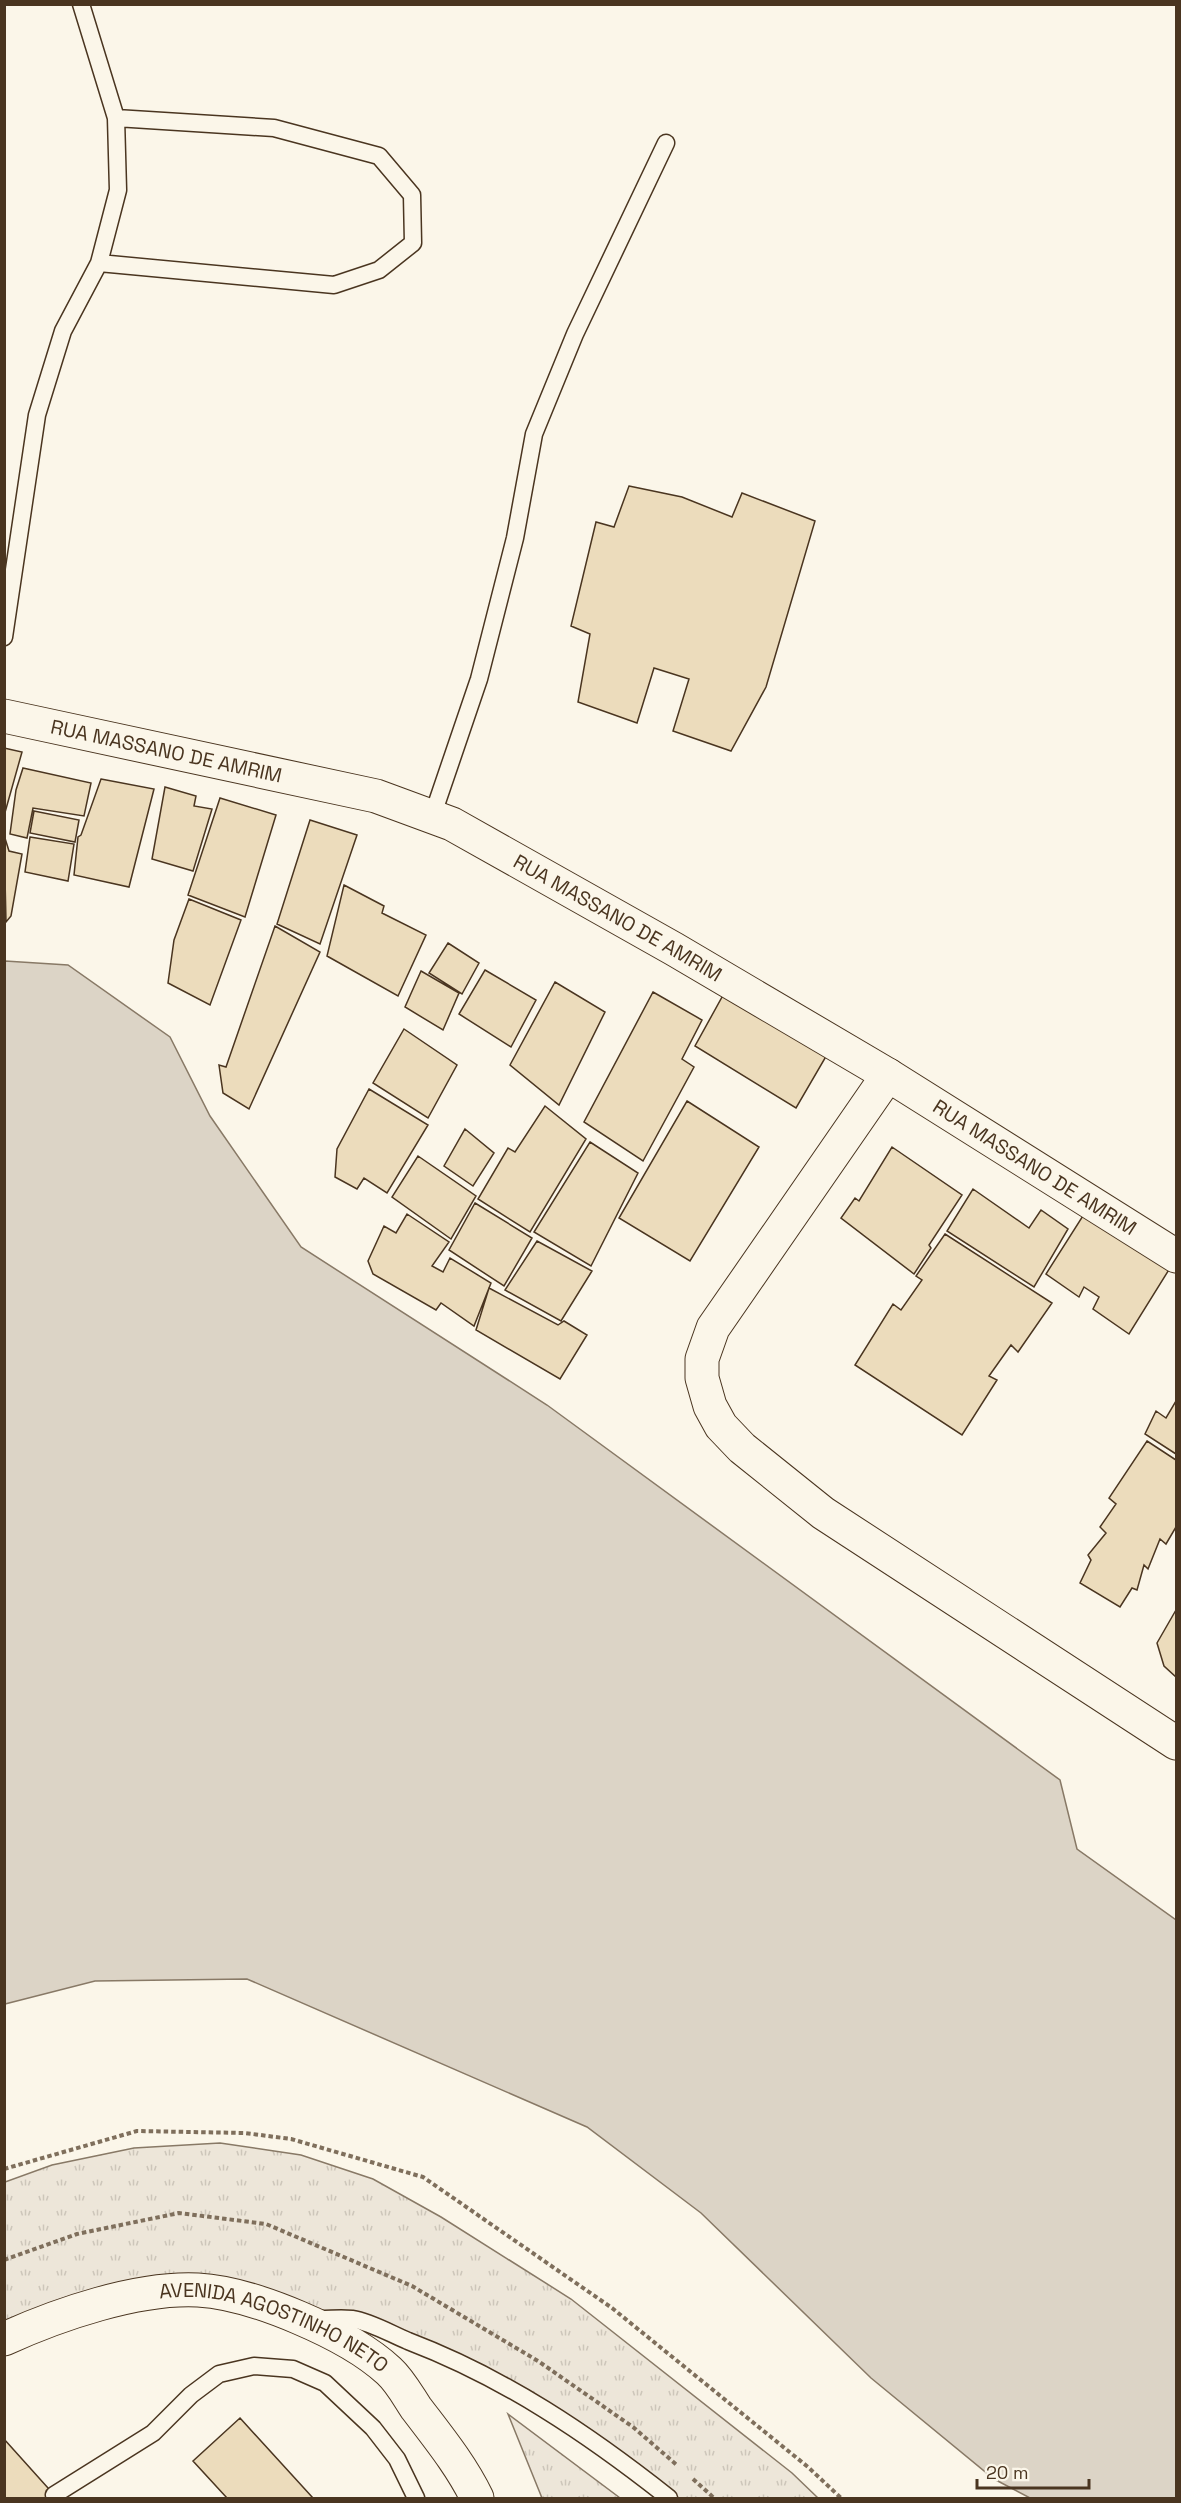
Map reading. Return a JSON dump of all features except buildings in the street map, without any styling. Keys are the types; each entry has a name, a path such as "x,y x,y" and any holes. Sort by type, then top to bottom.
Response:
{"street":[{"name":"RUA MASSANO DE AMRIM","path":"4,716 376,796 452,824 664,943 888,1075 1176,1256"},
{"path":"888,1075 713,1328 702,1359 702,1378 710,1406 721,1426 742,1448 823,1513 1176,1743"},
{"name":"AVENIDA AGOSTINHO NETO","path":"4,2339 87,2309 135,2296 168,2292 199,2290 237,2298 303,2319 344,2338 390,2372 466,2475 477,2499"},
{"path":"390,2372 451,2499"},
{"path":"390,2372 443,2411 482,2469 497,2499"}],"lane":[{"path":"4,637 38,415 63,331 99,263 118,190 116,118 81,4"},
{"path":"99,263 334,285 379,270 413,243 412,195 379,156 274,128 116,118"},
{"path":"432,817 479,679 515,538 534,434 575,334 666,143"},
{"path":"303,2319 353,2319 429,2349 493,2378 556,2414 608,2450 669,2499"},
{"path":"54,2495 153,2433 191,2395 219,2374 254,2366 293,2369 325,2383 373,2428 391,2451 416,2499"}],"path":[{"path":"4,2169 138,2131 245,2133 291,2139 423,2177 612,2308 808,2467 841,2499"}],"green space":[{"path":"220,2143 301,2155 373,2179 441,2217 571,2299 792,2473 818,2498 666,2498 556,2414 353,2319 168,2292 5,2339 5,2182 52,2165 134,2148"},
{"path":"508,2414 620,2498 542,2498"}],"shaded area":[{"path":"5,961 68,965 170,1037 210,1116 301,1247 547,1405 1060,1780 1077,1849 1176,1920 1176,2498 1030,2498 994,2479 871,2378 701,2213 587,2127 247,1979 95,1981 5,2004"}]}
